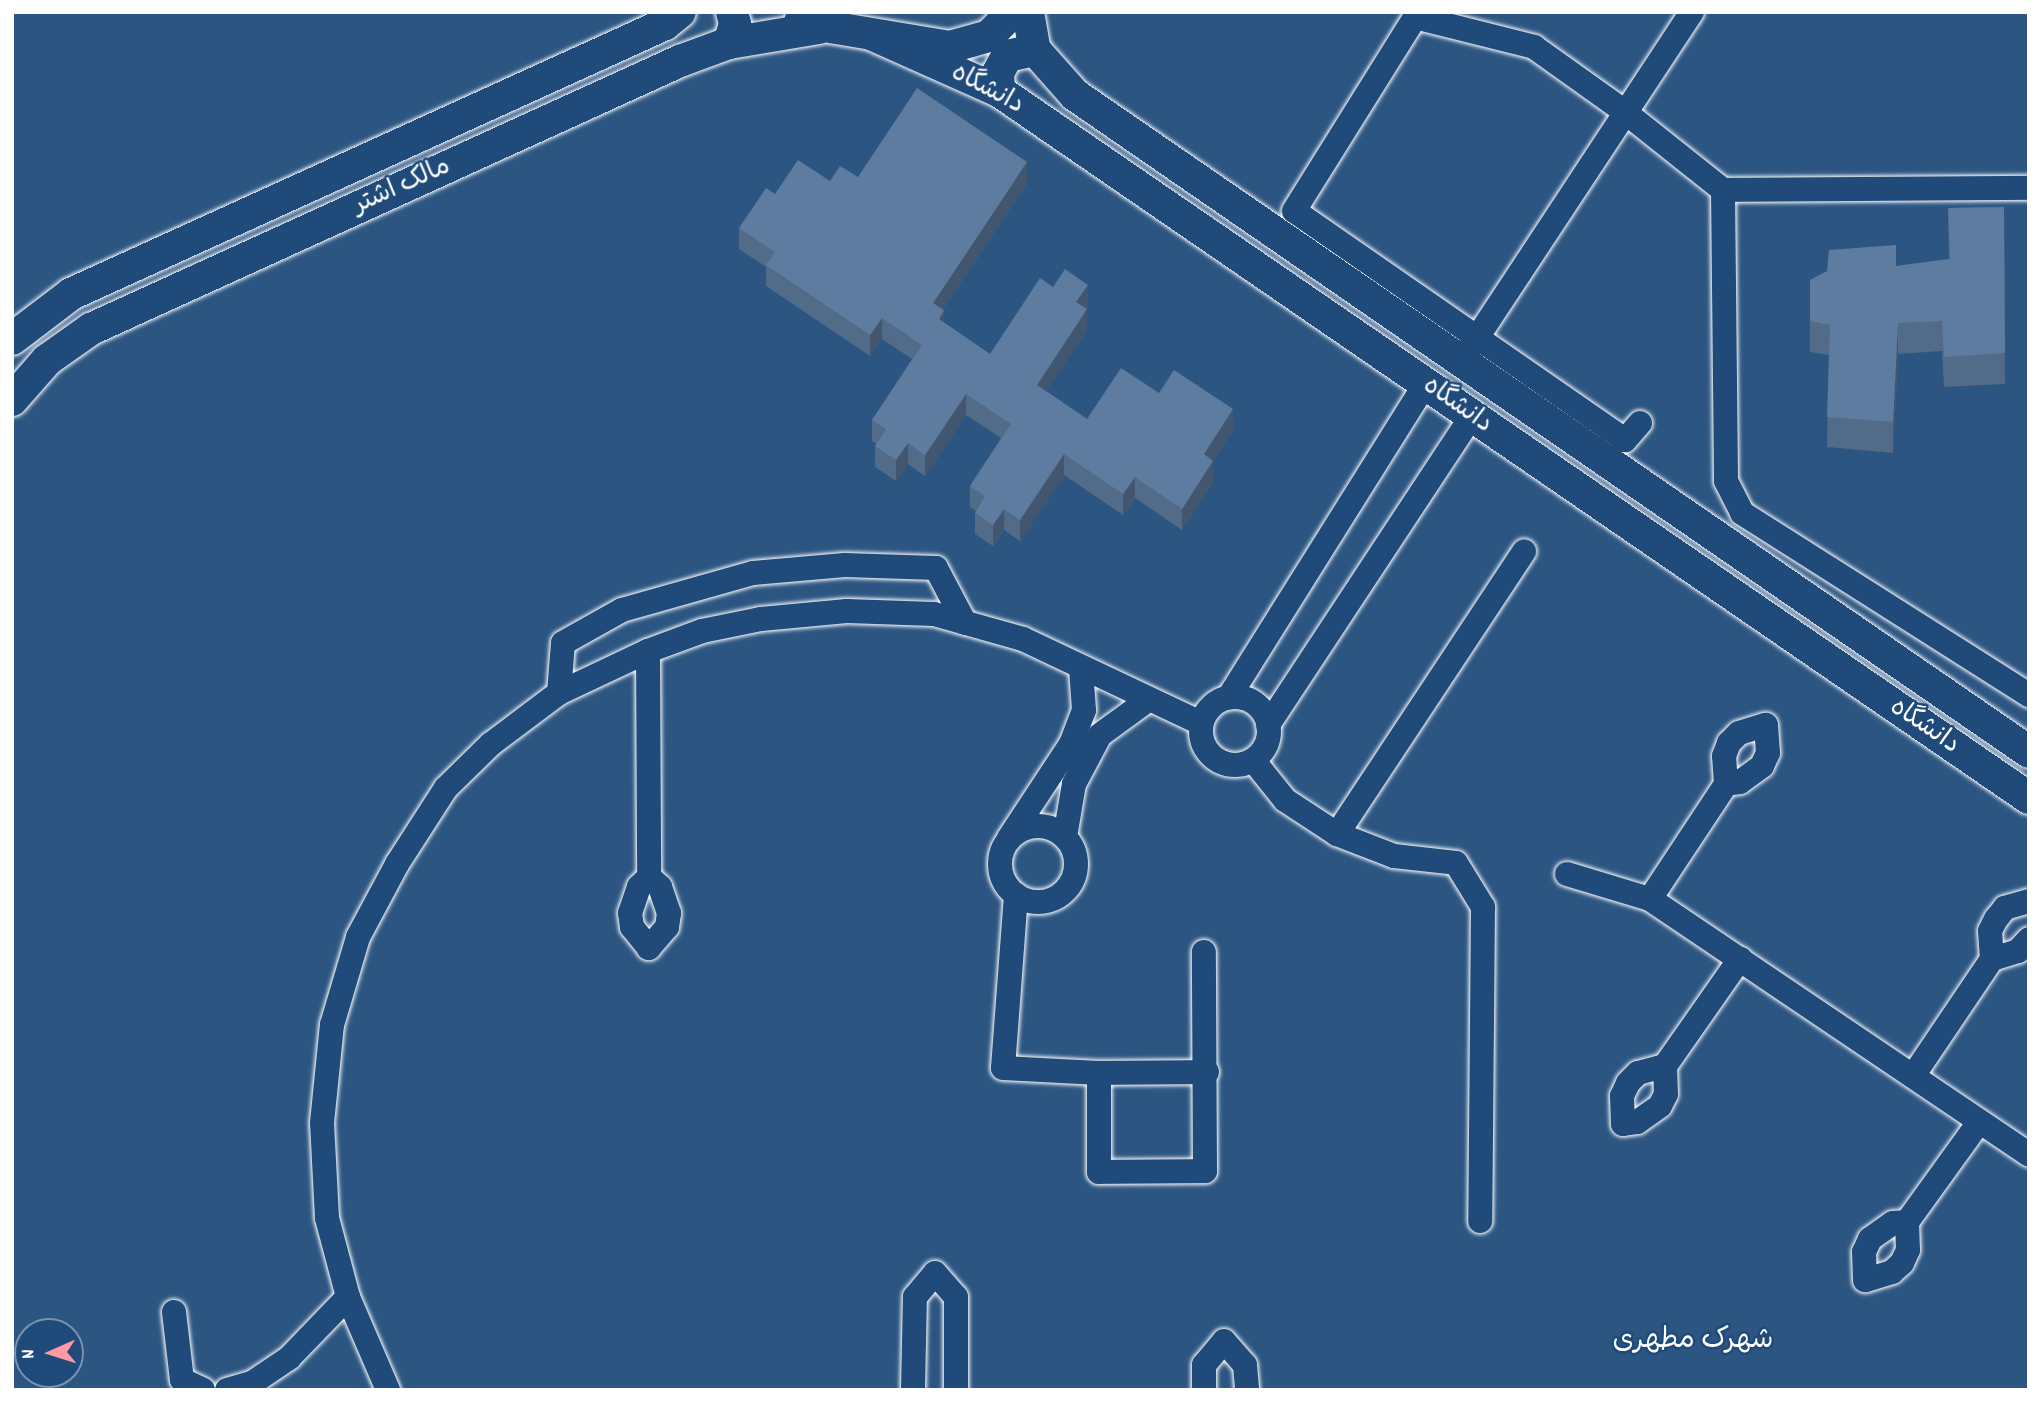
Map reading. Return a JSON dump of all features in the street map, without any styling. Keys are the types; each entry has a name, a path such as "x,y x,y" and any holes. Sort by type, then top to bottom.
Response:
{"main road":[{"name":"مالک اشتر","path":"12,339 71,294 665,24 680,12"},
{"path":"780,12 819,28 950,47 970,44 989,36 1012,12"},
{"path":"999,91 998,72 1007,56 1035,50 1028,12"},
{"name":"مالک اشتر","path":"12,400 47,360 91,329 731,27 819,28"},
{"name":"دانشگاه","path":"873,36 999,91 2029,798"},
{"name":"دانشگاه","path":"1035,50 1075,95 1469,349 2029,752"},
{"path":"12,309 71,294"}],"lane":[{"path":"1469,349 1692,12"},
{"path":"1640,423 1625,440 1469,349 1294,211 1415,17 1534,47 1626,112 1723,190 2029,188"},
{"path":"1723,190 1726,481 1742,513 2029,695"},
{"path":"1229,697 1255,703 1268,725 1268,738 1253,760 1227,764 1215,759 1201,736 1201,723 1207,711 1229,697 1425,384"},
{"path":"1268,725 1472,416"},
{"path":"1337,834 1524,551"},
{"path":"559,693 563,642 622,610 753,573 845,565 936,568 965,623"},
{"path":"388,1390 348,1297 327,1218 323,1123 332,1025 358,937 397,863 446,788 491,744 559,693 648,651 702,631 761,619 835,612 934,614 1023,639 1201,723"},
{"path":"648,651 649,877"},
{"path":"1081,668 1084,710 1071,744 1002,850 1001,875 1016,895 1040,902 1063,893 1071,883 1076,859 1065,837 1074,784 1100,735 1148,699"},
{"path":"1253,760 1285,800 1337,834 1394,856 1456,863 1483,907 1480,1221"},
{"path":"1650,899 1726,784"},
{"path":"1009,839 1018,831 1042,826 1065,837"},
{"path":"1567,874 1650,899 2029,1155"},
{"path":"1016,895 1003,1068 1099,1073 1207,1072"},
{"path":"1992,959 1989,938 1996,919 2005,908 2029,901"},
{"path":"1913,1076 1992,959 2018,951 2029,939"},
{"path":"1099,1073 1099,1172 1205,1171 1207,1072 1204,952"},
{"path":"1665,1066 1740,959"},
{"path":"1907,1222 1979,1122"},
{"path":"913,1390 915,1297 935,1273 956,1297 956,1390"},
{"path":"227,1390 252,1383 289,1358 348,1297"},
{"path":"174,1312 182,1380 203,1390"},
{"path":"1204,1390 1204,1365 1224,1341 1245,1365 1247,1390"}],"building":[{"path":"917,88 1027,162 933,303 944,310 939,319 990,354 1040,278 1053,287 1065,269 1088,285 1076,302 1087,309 1037,385 1087,419 1121,368 1159,393 1174,370 1233,409 1204,454 1213,461 1182,509 1135,477 1123,494 1064,454 1020,520 1004,509 993,525 975,513 985,496 970,486 1011,424 966,394 925,455 908,443 896,460 875,446 886,429 872,420 922,345 882,318 870,335 766,265 775,252 739,228 766,188 775,194 798,160 830,181 840,166 858,177"},
{"path":"2004,207 2005,353 1944,357 1942,321 1898,323 1893,422 1827,417 1830,325 1810,321 1810,280 1827,271 1829,250 1896,245 1896,266 1950,259 1948,208"}],"district":[{"name":"شهرک مطهری","path":"1693,1342"}]}
